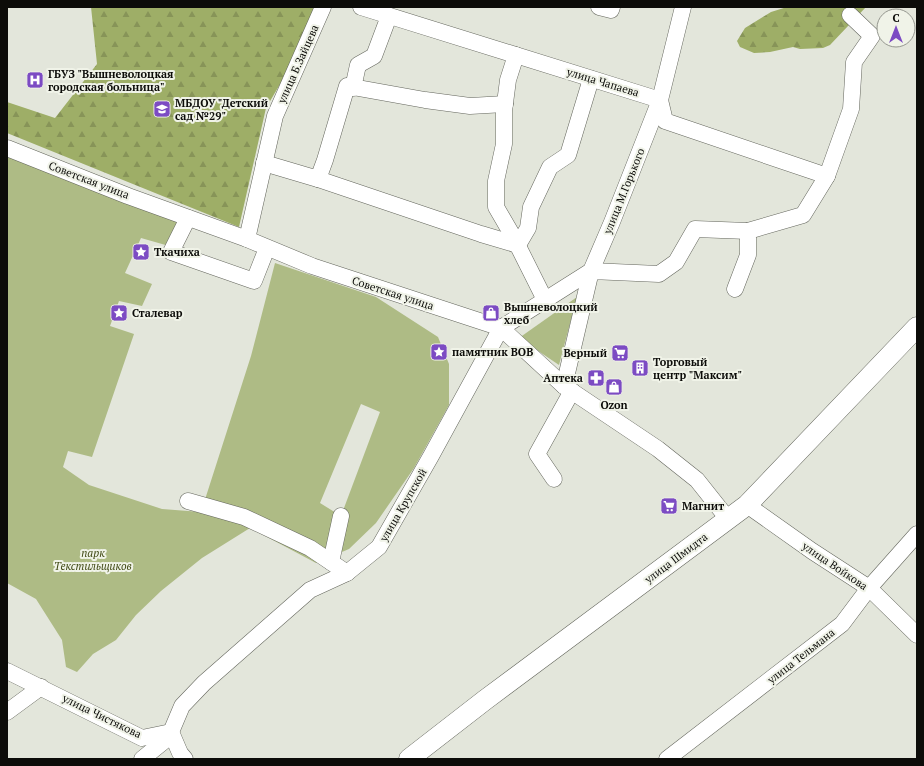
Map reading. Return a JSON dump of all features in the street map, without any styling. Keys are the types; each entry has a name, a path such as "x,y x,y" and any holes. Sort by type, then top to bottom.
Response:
{"main road":[{"name":"улица Шмидта","path":"412,758 485,700 747,504 917,327"}],"street":[{"name":"улица Б.Зайцева","path":"247,239 275,116 323,7"},
{"name":"улица Чапаева","path":"361,7 660,100"},
{"path":"599,7 610,10 612,7"},
{"name":"улица М.Горького","path":"554,479 537,454 568,388 591,271 660,100 683,7"},
{"path":"501,328 591,271 659,274 676,262 695,229 748,231 802,215 827,176 851,109 854,62 872,36 850,15"},
{"path":"353,88 358,65 374,56 389,16"},
{"path":"516,55 508,80 505,104 504,144 496,181 496,207 518,245 545,300"},
{"path":"518,245 528,228 530,207 550,167 568,155 591,79"},
{"path":"318,179 347,86 425,100 470,106 505,104"},
{"path":"660,100 665,121 827,176"},
{"name":"Советская улица","path":"7,148 128,196 247,239 312,266 501,328 568,388 658,449 697,480 728,519"},
{"path":"264,163 318,179 518,245"},
{"path":"188,218 171,252 254,281 267,248"},
{"path":"735,288 748,255 748,231"},
{"name":"улица Крупской","path":"142,759 163,742 171,732 182,706 204,682 310,590 347,573 379,547 432,456 501,328"},
{"path":"188,501 244,517 310,548 347,573"},
{"name":"улица Войкова","path":"747,504 812,551 869,588 917,635"},
{"path":"331,562 341,516"},
{"name":"улица Тельмана","path":"667,759 842,624 869,588 917,534"},
{"name":"улица Чистякова","path":"7,671 142,738 171,732"},
{"path":"7,712 40,687"},
{"path":"171,732 180,753 185,759"}],"green space":[{"name":"МБДОУ \"Детский сад №29\"","path":"91,7 315,7 286,74 266,108 239,227 7,133 7,102 55,118 97,64"},
{"path":"787,7 866,7 830,45 823,48 800,49 793,47 770,52 754,53 740,47 737,41 745,28 771,12"},
{"name":"парк Текстильщиков","path":"7,155 178,221 169,246 141,238 125,273 152,284 142,306 119,301 110,326 134,334 92,457 68,451 63,467 89,485 162,509 201,512 251,356 275,263 376,297 438,337 449,364 449,405 414,468 376,523 349,549 316,563 250,528 202,558 161,591 136,615 116,640 93,654 77,672 66,667 62,640 36,599 7,583","holes":["361,404 380,412 341,516 320,503"]},
{"path":"577,297 559,365 519,338"}],"place":[{"name":"ГБУЗ \"Вышневолоцкая городская больница\"","path":"35,80"},
{"name":"МБДОУ \"Детский сад №29\"","path":"162,109"},
{"name":"Ткачиха","path":"141,252"},
{"name":"Сталевар","path":"119,313"},
{"name":"Вышневолоцкий хлеб","path":"491,313"},
{"name":"памятник ВОВ","path":"439,352"},
{"name":"Верный","path":"620,353"},
{"name":"Торговый центр \"Максим\"","path":"640,368"},
{"name":"Аптека","path":"596,378"},
{"name":"Ozon","path":"614,387"},
{"name":"Магнит","path":"669,506"}]}
